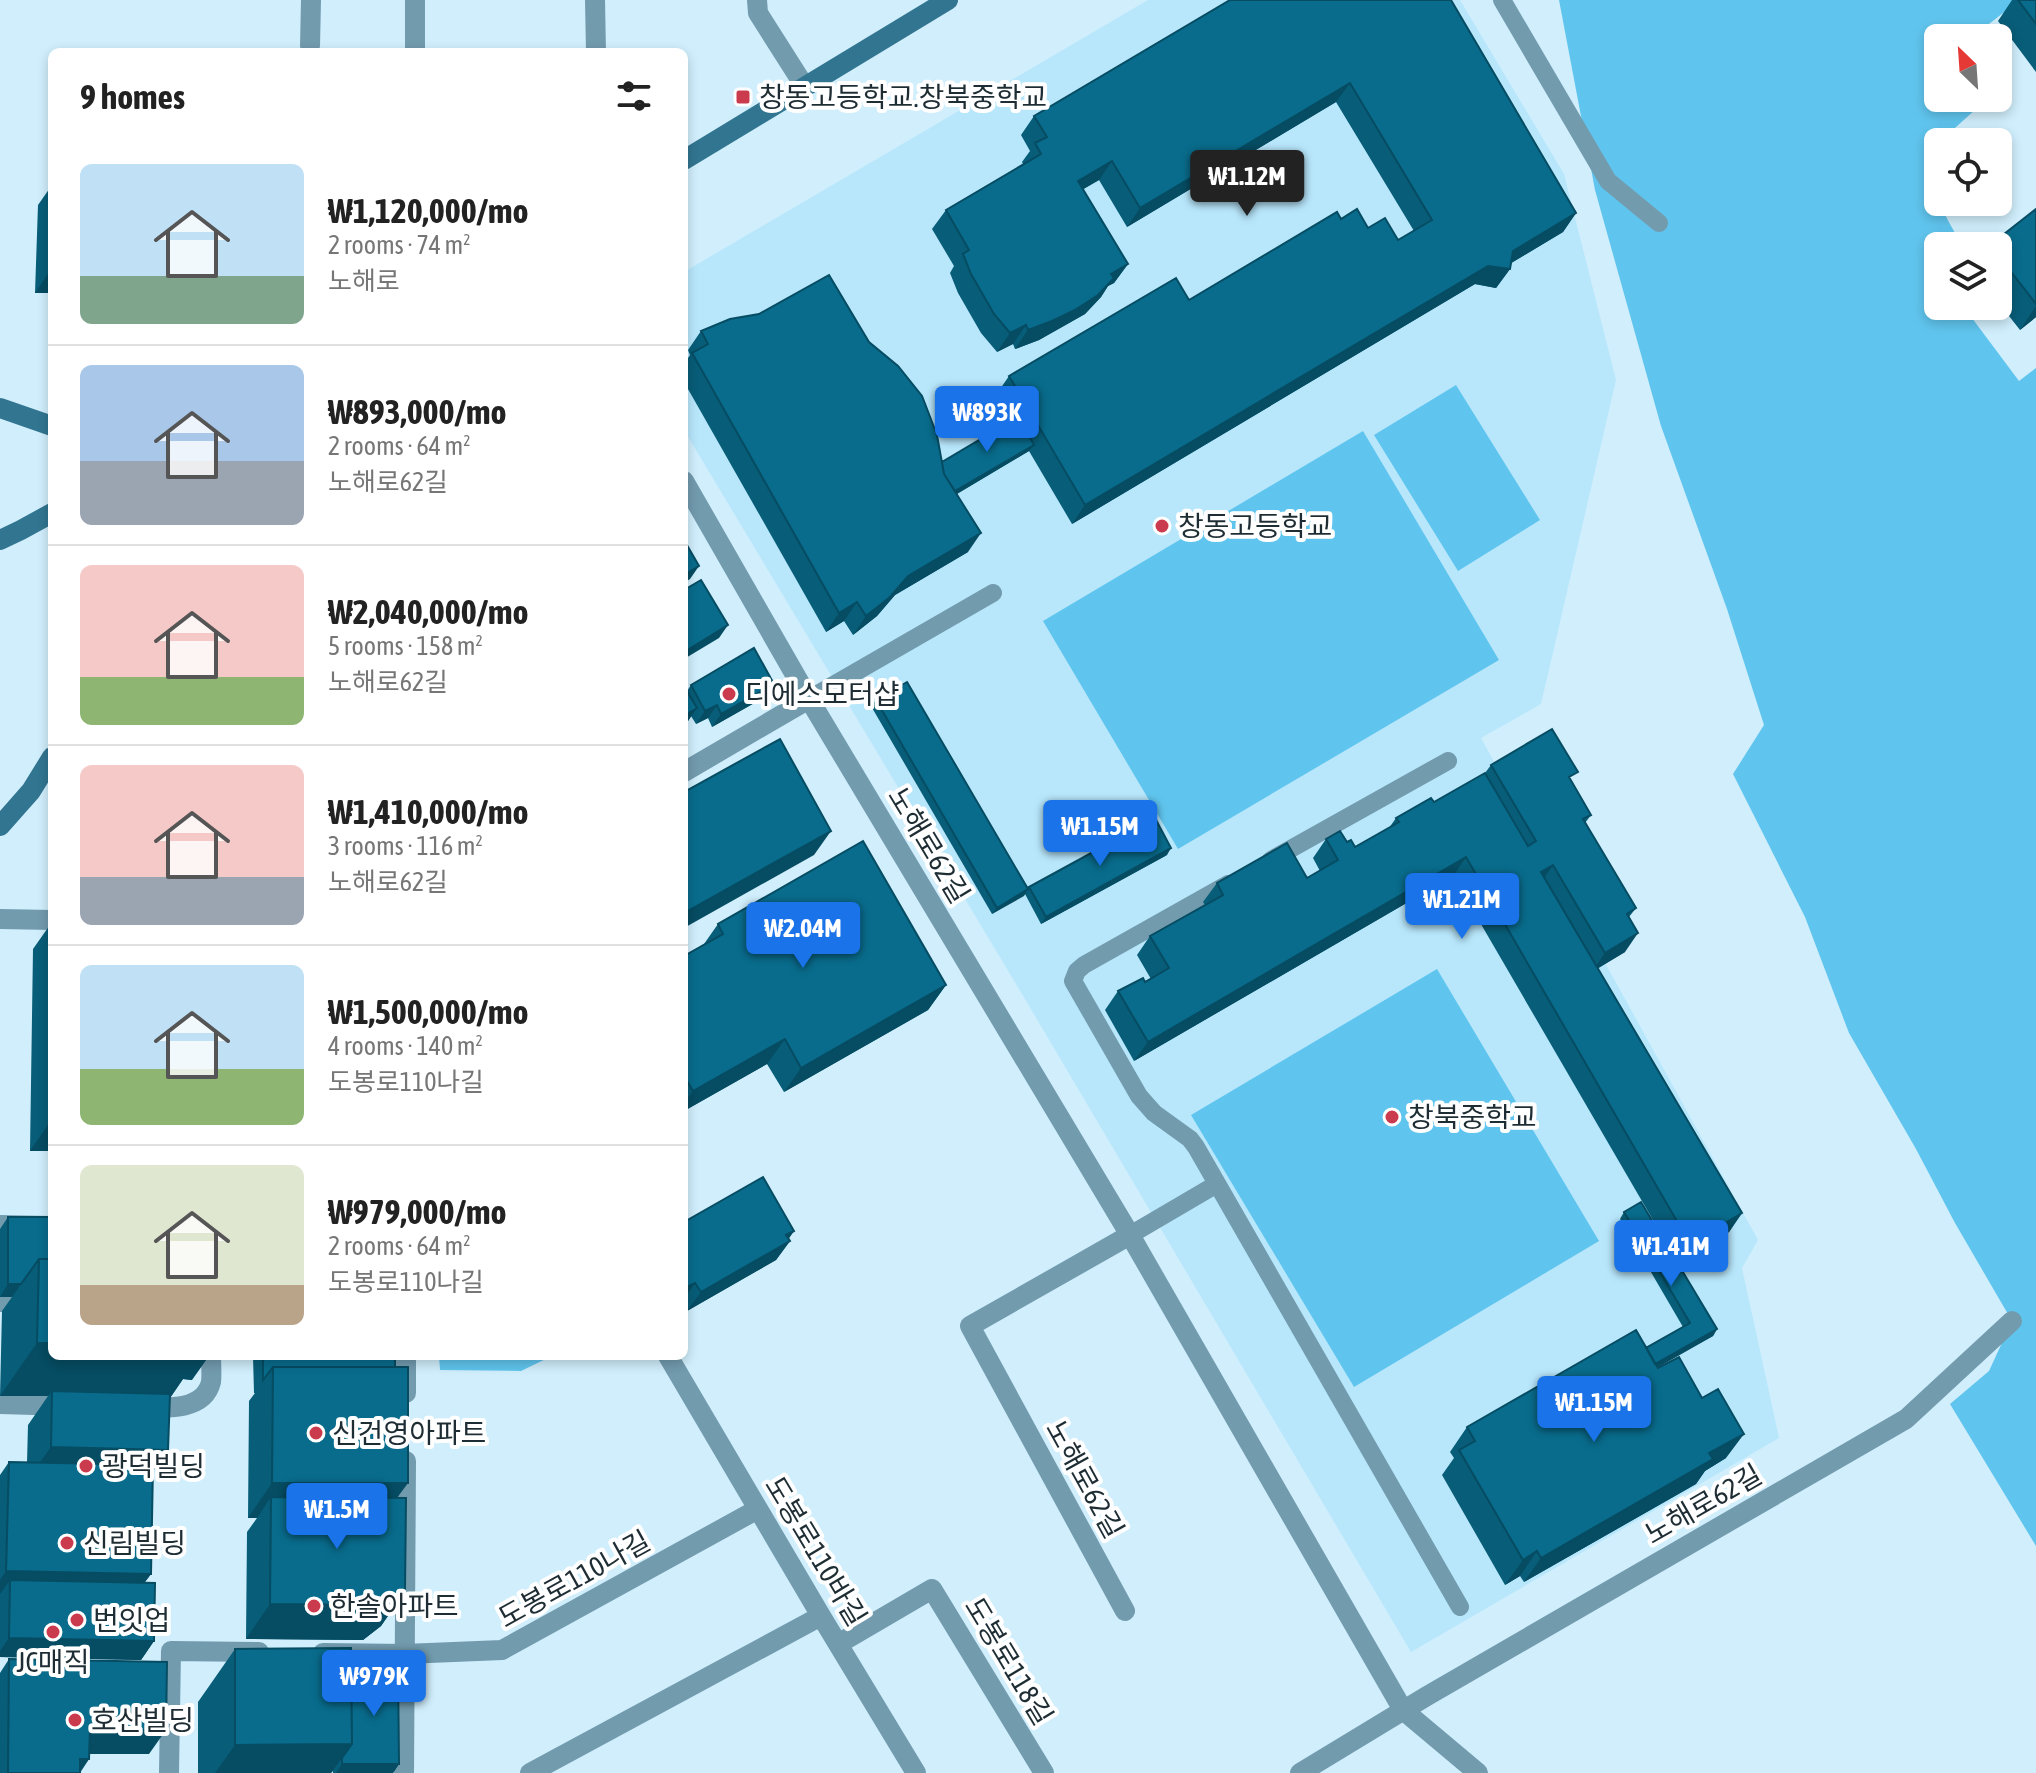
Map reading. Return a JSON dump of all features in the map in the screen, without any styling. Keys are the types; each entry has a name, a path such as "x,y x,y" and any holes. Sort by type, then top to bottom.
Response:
{"main road":[{"path":"688,158 948,0"},
{"path":"0,408 48,425"},
{"path":"0,540 48,515"},
{"path":"0,826 31,791 48,763"}],"street":[{"path":"310,46 311,0"},
{"path":"415,0 415,48"},
{"path":"595,0 596,48"},
{"path":"757,0 758,13 805,87"},
{"name":"노해로62길","path":"688,488 809,699 1130,1235 1403,1710 1478,1773"},
{"path":"688,770 809,699"},
{"path":"0,919 48,920"},
{"path":"0,1225 48,1226"},
{"name":"노해로62길","path":"1125,1611 970,1326 1130,1235"},
{"name":"노해로62길","path":"1403,1710 1906,1419 2012,1321"},
{"path":"117,1407 171,1408 196,1401 209,1387 211,1360"},
{"path":"404,1773 406,1360"},
{"name":"도봉로110바길","path":"670,1360 916,1773"},
{"path":"0,1404 88,1406"},
{"name":"도봉로110나길","path":"169,1773 171,1651 405,1654 502,1650 758,1509"},
{"name":"도봉로118길","path":"838,1644 932,1589 1044,1773"},
{"path":"530,1773 821,1616"},
{"path":"1300,1773 1403,1710"}],"lane":[{"path":"1502,0 1608,181 1659,223"},
{"path":"809,699 993,593"},
{"path":"1448,761 1084,965 1073,978 1133,1088 1154,1113 1190,1139 1460,1607"},
{"path":"1130,1235 1217,1184"},
{"path":"0,1303 48,1304"}],"shaded area":[{"name":"창동고등학교","path":"1148,0 1460,0 1564,174 1616,380 1541,704 1481,738 1758,1240 1742,1268 1779,1438 1411,1652 688,437 688,270"},
{"path":"1559,0 2020,0 1989,24 1924,24 1924,112 1973,112 1955,128 1924,128 1924,216 1946,216 1954,232 1924,232 1924,320 1973,320 2019,381 2036,368 2036,1546 1950,1404 1989,1371 2012,1321 1849,1033 1805,917 1733,774 1764,725 1727,609 1661,426 1595,190"},
{"path":"1456,385 1540,520 1458,571 1374,435"},
{"path":"1363,431 1499,660 1178,849 1043,621"},
{"path":"1437,969 1599,1241 1354,1387 1191,1115"},
{"path":"439,1360 544,1360 521,1371 440,1370"}],"building":[{"path":"1230,0 1451,0 1576,213 1513,251 1510,269 1488,266 1085,505 1009,376 1176,278 1189,300 1337,212 1341,219 1357,209 1368,228 1385,218 1398,240 1432,220 1350,83 1140,208 1112,161 1078,181 1128,264 1111,274 1114,278 1098,295 1075,310 1028,330 1026,325 1010,333 994,314 971,274 963,254 969,250 946,210 1041,154 1035,143 1047,137 1034,116"},
{"path":"2018,0 2036,0 2036,24"},
{"path":"2036,209 2036,304 2012,273 2012,232 2007,232"},
{"path":"829,275 869,342 898,366 922,396 937,435 944,474 981,533 908,576 890,597 866,616 857,602 839,613 692,353 708,344 701,331 730,319 759,314"},
{"path":"1018,417 1034,445 955,491 944,474 942,462"},
{"path":"688,547 699,566 688,573"},
{"path":"701,580 728,625 688,650 688,588"},
{"path":"754,648 774,684 721,714 717,705 705,711 691,685"},
{"path":"907,682 1028,889 997,908 876,700"},
{"path":"688,693 697,708 688,714"},
{"path":"1552,729 1578,772 1569,777 1591,815 1583,819 1636,908 1627,914 1638,933 1605,953 1553,865 1541,872 1742,1213 1684,1247 1672,1226 1678,1223 1466,857 1148,1042 1118,991 1143,978 1145,982 1169,968 1150,936 1223,895 1217,883 1287,843 1307,878 1338,860 1326,839 1340,831 1347,842 1351,840 1355,847 1399,822 1396,818 1431,798 1434,802 1485,773 1528,846 1536,841 1491,765"},
{"path":"780,739 831,831 688,911 688,790"},
{"path":"1155,818 1171,848 1046,917 1029,887"},
{"path":"863,841 946,985 801,1068 785,1039 693,1091 688,1083 688,954 723,934 718,924"},
{"path":"763,1177 794,1231 786,1235 790,1241 701,1292 695,1283 688,1286 688,1220"},
{"path":"1641,1202 1717,1329 1655,1364 1646,1348 1690,1323 1624,1212"},
{"path":"8,1217 48,1217 48,1259 39,1259 21,1284 8,1284"},
{"path":"39,1259 48,1259 48,1343 37,1343"},
{"path":"1636,1330 1658,1368 1679,1357 1702,1398 1718,1389 1744,1434 1709,1453 1713,1459 1541,1558 1537,1551 1523,1560 1459,1450 1475,1441 1467,1427"},
{"path":"263,1360 395,1360 395,1367 273,1367 263,1380"},
{"path":"273,1367 408,1367 408,1483 272,1483"},
{"path":"52,1391 170,1394 168,1450 51,1447"},
{"name":"신림빌딩","path":"9,1462 153,1465 151,1574 6,1571"},
{"path":"271,1497 406,1498 405,1591 387,1605 270,1604"},
{"path":"10,1580 155,1583 154,1641 9,1638"},
{"path":"351,1648 352,1744 235,1745 235,1649"},
{"name":"호산빌딩","path":"9,1659 167,1662 166,1730 90,1729 89,1759 80,1759 80,1773 8,1773"},
{"path":"351,1669 398,1669 399,1764 342,1764 342,1758 352,1744"}],"place":[{"name":"창동고등학교.창북중학교","path":"743,97"},
{"name":"창동고등학교","path":"1162,526"},
{"name":"디에스모터샵","path":"729,694"},
{"name":"창북중학교","path":"1392,1117"},
{"name":"신건영아파트","path":"316,1433"},
{"name":"광덕빌딩","path":"86,1466"},
{"name":"신림빌딩","path":"67,1543"},
{"name":"한솔아파트","path":"314,1606"},
{"name":"번잇업","path":"77,1620"},
{"name":"JC매직","path":"53,1632"},
{"name":"호산빌딩","path":"75,1720"}]}
